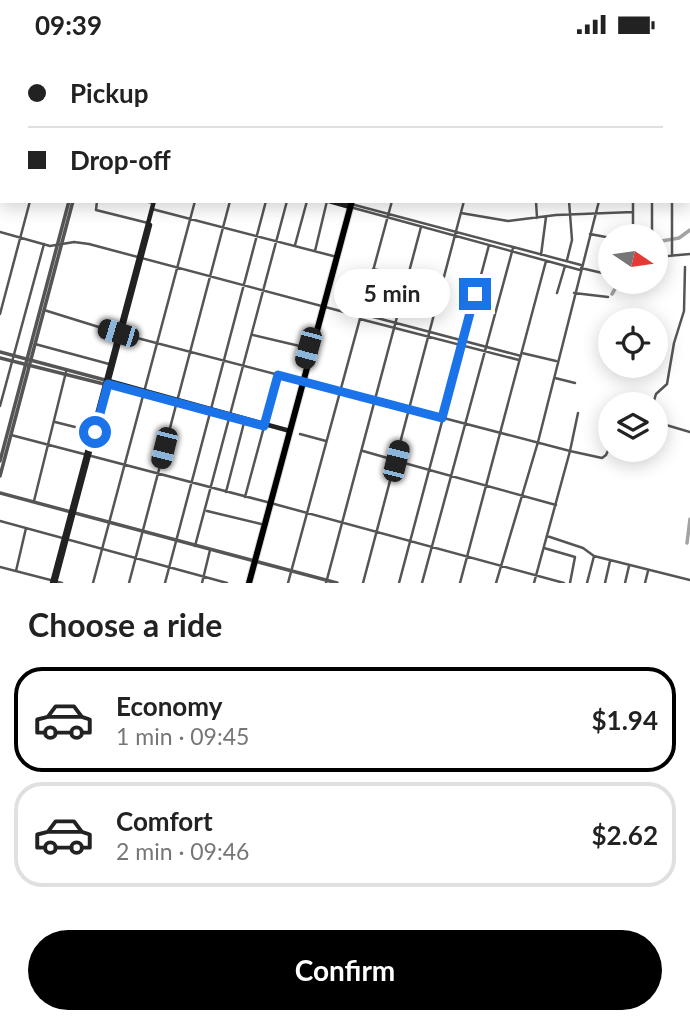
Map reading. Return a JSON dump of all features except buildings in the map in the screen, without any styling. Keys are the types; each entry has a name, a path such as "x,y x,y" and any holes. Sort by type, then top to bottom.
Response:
{"highway":[{"path":"248,583 348,203"},
{"path":"302,380 308,348 322,305"},
{"path":"254,559 261,524 269,502"}],"main road":[{"path":"140,257 154,205"},
{"path":"54,582 154,205"},
{"path":"106,382 120,333"},
{"path":"106,382 288,432"}],"street":[{"path":"0,314 29,203"},
{"path":"0,476 70,203"},
{"path":"97,203 96,210 148,223"},
{"path":"93,583 194,203"},
{"path":"129,583 229,203"},
{"path":"165,583 265,203"},
{"path":"195,546 287,203"},
{"path":"295,246 306,203"},
{"path":"315,251 327,203"},
{"path":"348,203 421,227 513,250"},
{"path":"288,583 391,203"},
{"path":"363,583 464,203"},
{"path":"537,203 537,218"},
{"path":"557,293 572,240 569,203"},
{"path":"496,583 538,442 598,203"},
{"path":"632,224 633,203"},
{"path":"652,203 652,224"},
{"path":"672,203 672,255"},
{"path":"154,205 335,257"},
{"path":"461,213 508,221 633,212"},
{"path":"388,216 598,272"},
{"path":"541,257 545,217"},
{"path":"327,582 421,227"},
{"path":"0,232 44,244 89,244 322,305 463,346 557,362"},
{"path":"590,234 598,236"},
{"path":"0,406 44,244"},
{"path":"0,461 60,244"},
{"path":"400,583 488,245"},
{"path":"422,583 513,250"},
{"path":"668,256 690,254"},
{"path":"541,257 546,261 566,264"},
{"path":"460,583 546,261"},
{"path":"658,392 667,384 674,343 684,311 685,267"},
{"path":"373,269 442,286"},
{"path":"574,293 608,297"},
{"path":"44,310 190,352 598,457"},
{"path":"396,326 430,332 486,349"},
{"path":"252,335 308,348"},
{"path":"35,344 109,364"},
{"path":"0,355 106,382"},
{"path":"34,502 66,373"},
{"path":"244,498 278,375"},
{"path":"555,378 575,383"},
{"path":"534,583 578,413"},
{"path":"226,492 245,420"},
{"path":"54,422 79,428"},
{"path":"668,426 690,432"},
{"path":"299,434 326,441"},
{"path":"11,435 564,583"},
{"path":"363,451 391,459"},
{"path":"396,461 556,505"},
{"path":"0,493 337,583"},
{"path":"206,510 261,524"},
{"path":"0,521 226,583"},
{"path":"16,571 26,528"},
{"path":"547,535 583,548 593,556 681,581 690,580"},
{"path":"544,548 575,557 569,583"},
{"path":"202,583 210,549"},
{"path":"587,583 593,556"},
{"path":"605,583 610,561"},
{"path":"625,583 629,566"},
{"path":"0,567 62,583"},
{"path":"645,583 648,571"}],"waterway":[{"path":"668,240 679,238 690,230"},
{"path":"687,543 690,519"}],"route":[{"path":"95,432 108,384 264,426 278,375 442,418 475,294"}]}
